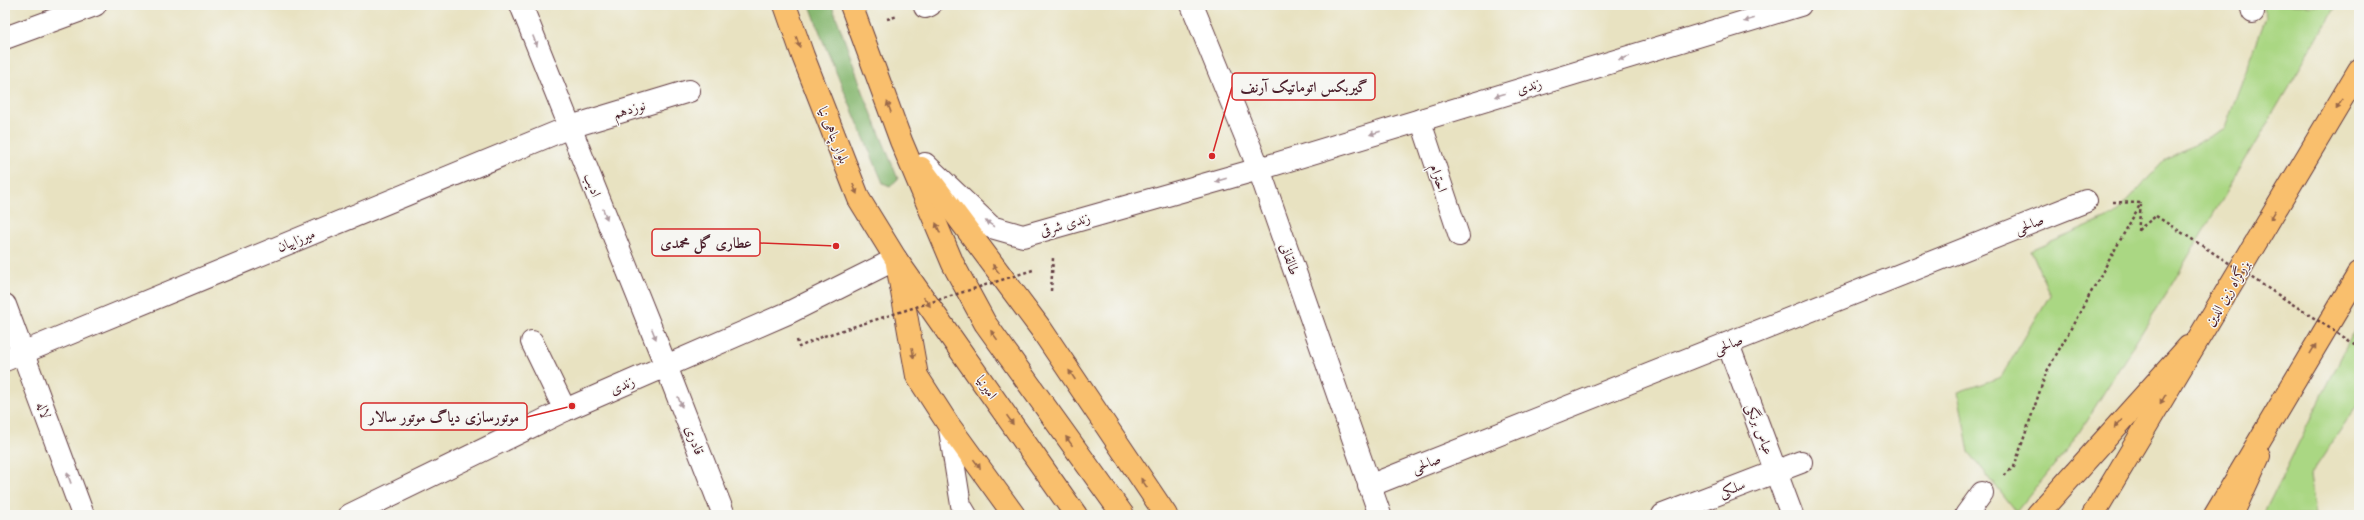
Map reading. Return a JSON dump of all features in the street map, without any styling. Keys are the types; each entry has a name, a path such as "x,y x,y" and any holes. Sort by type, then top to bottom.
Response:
{"main road":[{"name":"بلوار پناهی نیا","path":"785,5 803,56 859,199 896,259"},
{"path":"852,5 901,141 953,264 985,323 1124,515"},
{"name":"بزرگراه زین الدین","path":"2092,515 2210,322 2359,70"},
{"path":"901,141 1041,329 1166,515"},
{"path":"896,259 917,376 948,424 1014,515"},
{"name":"امیرنیا","path":"896,259 1076,515"},
{"path":"2215,515 2299,371 2359,273"},
{"path":"2037,515 2210,322"},
{"path":"2232,515 2299,371"}],"street":[{"path":"5,38 95,5"},
{"name":"ادیب","path":"521,5 666,366"},
{"name":"طالقانی","path":"1192,5 1259,169 1380,515"},
{"name":"زندی","path":"1259,169 1800,5"},
{"name":"نوزدهم","path":"570,127 689,91"},
{"name":"میرزاییان","path":"14,357 570,127"},
{"name":"زندی شرقی","path":"901,141 991,227 1023,236 1259,169"},
{"name":"صالحی","path":"1369,486 2086,201"},
{"name":"زندی","path":"350,515 565,410 788,313 896,259"},
{"name":"لاله","path":"5,305 14,357 83,515"},
{"path":"532,342 565,410"},
{"name":"عباس برنگی","path":"1728,344 1792,515"},
{"name":"قادری","path":"666,366 724,515"},
{"name":"سلکی","path":"1663,515 1801,462"},
{"path":"1966,515 1982,493"}],"lane":[{"name":"احترام","path":"1420,119 1459,236"},
{"path":"948,424 961,505 967,515"}],"path":[{"path":"860,28 927,6"},
{"path":"1982,493 2014,467 2046,372 2141,203 2138,231 2156,216 2359,347"},
{"path":"799,347 824,336 1033,270"}],"green space":[{"path":"810,5 832,5 865,97 898,179 890,186 883,183 823,41"},
{"path":"2262,5 2337,5 2169,289 2073,442 2016,512 1969,452 1958,392 2001,377 2050,295 2031,251 2114,215 2164,161 2225,128 2266,17"},
{"path":"2359,321 2359,402 2310,476 2316,515 2263,515"}],"place":[{"name":"گیربکس اتوماتیک آرنف","path":"1212,156"},
{"name":"عطاری گل محمدی","path":"836,246"},
{"name":"موتورسازی دیاگ موتور سالار","path":"572,406"}]}
